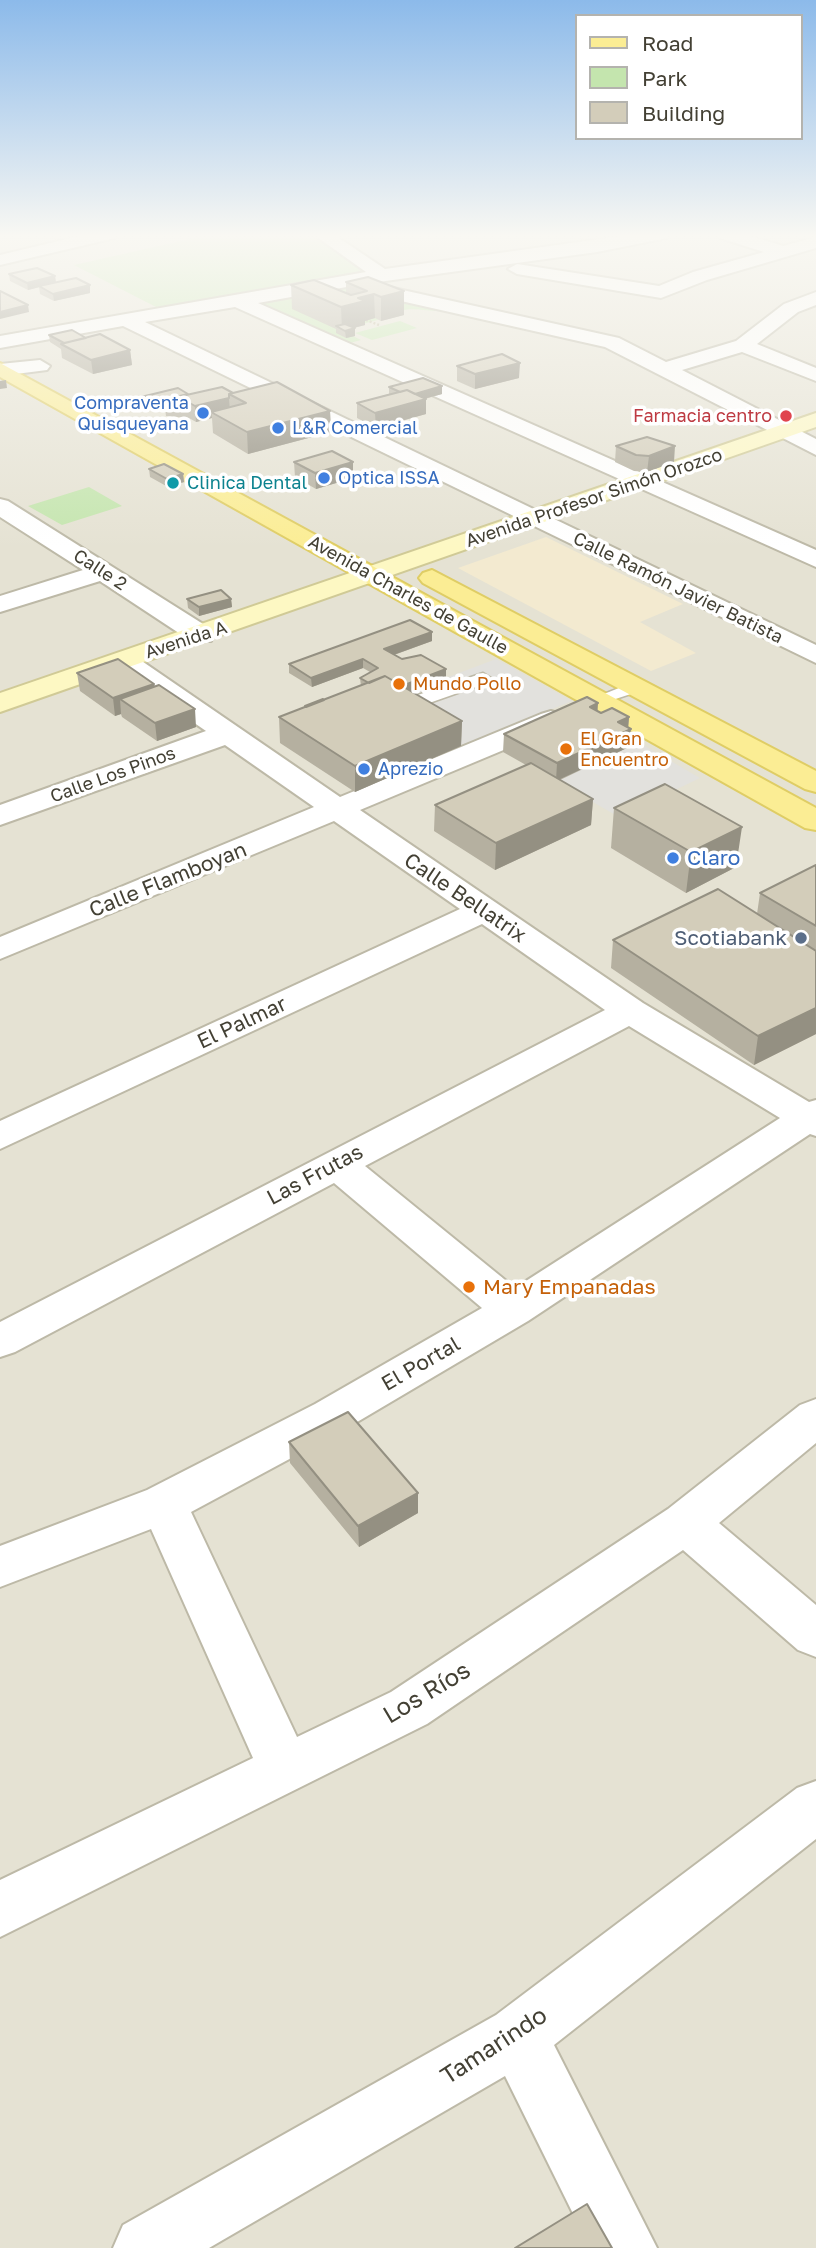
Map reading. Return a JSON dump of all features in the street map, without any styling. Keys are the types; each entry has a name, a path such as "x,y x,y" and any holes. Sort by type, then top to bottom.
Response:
{"main road":[{"path":"0,344 113,406"},
{"name":"Avenida Charles de Gaulle","path":"1,370 634,687 816,783"},
{"name":"Avenida Profesor Simón Orozco","path":"387,563 535,518 816,420"},
{"name":"Avenida Charles de Gaulle","path":"387,563 597,700 816,821"},
{"name":"Avenida A","path":"0,703 201,635 387,563"}],"street":[{"path":"0,344 26,339"},
{"name":"Calle Ramón Javier Batista","path":"162,339 816,655"},
{"path":"323,339 816,559"},
{"path":"598,339 612,342 667,368 816,448"},
{"path":"667,368 743,345 751,339"},
{"path":"743,345 816,375"},
{"path":"1,370 40,366"},
{"name":"Calle 2","path":"0,506 201,635"},
{"path":"0,604 103,572"},
{"name":"Calle Bellatrix","path":"123,661 630,1011 813,1117"},
{"name":"Calle Flamboyan","path":"0,949 597,700"},
{"name":"Calle Los Pinos","path":"0,816 226,734"},
{"name":"El Palmar","path":"0,1136 483,911"},
{"name":"Las Frutas","path":"0,1341 630,1011"},
{"name":"El Portal","path":"0,1567 164,1504 331,1416 513,1310 813,1117"},
{"path":"336,1163 513,1310"},
{"name":"Los Ríos","path":"0,1909 409,1708 685,1523 816,1416"},
{"path":"164,1504 285,1770"},
{"path":"685,1523 816,1635"},
{"name":"Tamarindo","path":"146,2248 517,2036 816,1806"},
{"path":"517,2036 624,2248"}],"lane":[{"path":"409,704 483,678"},
{"path":"597,700 634,687"}],"shaded area":[{"path":"0,339 816,339 816,2248 0,2248"},
{"path":"546,537 683,604 640,622 696,653 651,671 458,568"},
{"name":"Aprezio","path":"496,659 572,701 461,746 385,701"},
{"path":"638,742 700,778 619,817 556,781"}],"green space":[{"path":"341,339 361,340 350,343"},
{"path":"89,487 122,506 62,525 28,506"}],"building":[{"path":"56,339 82,339 64,343"},
{"path":"81,339 109,339 130,350 91,360 61,344"},
{"path":"502,354 520,363 475,374 457,366"},
{"path":"423,378 442,386 415,394 389,387"},
{"path":"277,382 330,411 247,432 211,412 246,403 229,394"},
{"path":"222,387 233,393 229,394 229,398 195,406 188,402 164,400"},
{"path":"178,388 188,394 151,403 141,397"},
{"path":"407,390 426,399 375,413 357,403"},
{"path":"647,437 675,446 649,456 636,455 616,446"},
{"path":"332,451 353,462 315,473 294,462"},
{"path":"164,464 183,474 167,479 149,469"},
{"path":"221,590 231,599 199,607 187,599"},
{"path":"410,620 432,632 384,649 402,659 421,655 446,669 402,686 385,676 369,683 360,678 378,668 363,659 311,678 289,664"},
{"path":"118,659 154,684 113,698 77,673"},
{"path":"385,676 462,721 355,766 279,717"},
{"path":"159,685 195,709 155,723 120,699"},
{"path":"587,697 598,703 590,707 601,713 612,708 629,717 618,722 631,729 557,763 504,734"},
{"path":"531,763 593,799 496,843 435,805"},
{"path":"665,784 742,827 691,852 614,808"},
{"path":"816,865 816,926 760,893"},
{"path":"718,889 816,951 816,1008 758,1036 613,940"},
{"path":"348,1412 418,1493 358,1526 289,1442"},
{"path":"587,2204 612,2248 515,2248"}],"place":[{"name":"Compraventa Quisqueyana","path":"203,413"},
{"name":"Farmacia centro","path":"786,416"},
{"name":"L&R Comercial","path":"278,428"},
{"name":"Optica ISSA","path":"324,478"},
{"name":"Clinica Dental","path":"173,483"},
{"name":"Mundo Pollo","path":"399,684"},
{"name":"El Gran Encuentro","path":"566,749"},
{"name":"Aprezio","path":"364,769"},
{"name":"Claro","path":"673,858"},
{"name":"Scotiabank","path":"801,938"},
{"name":"Mary Empanadas","path":"469,1287"}]}
